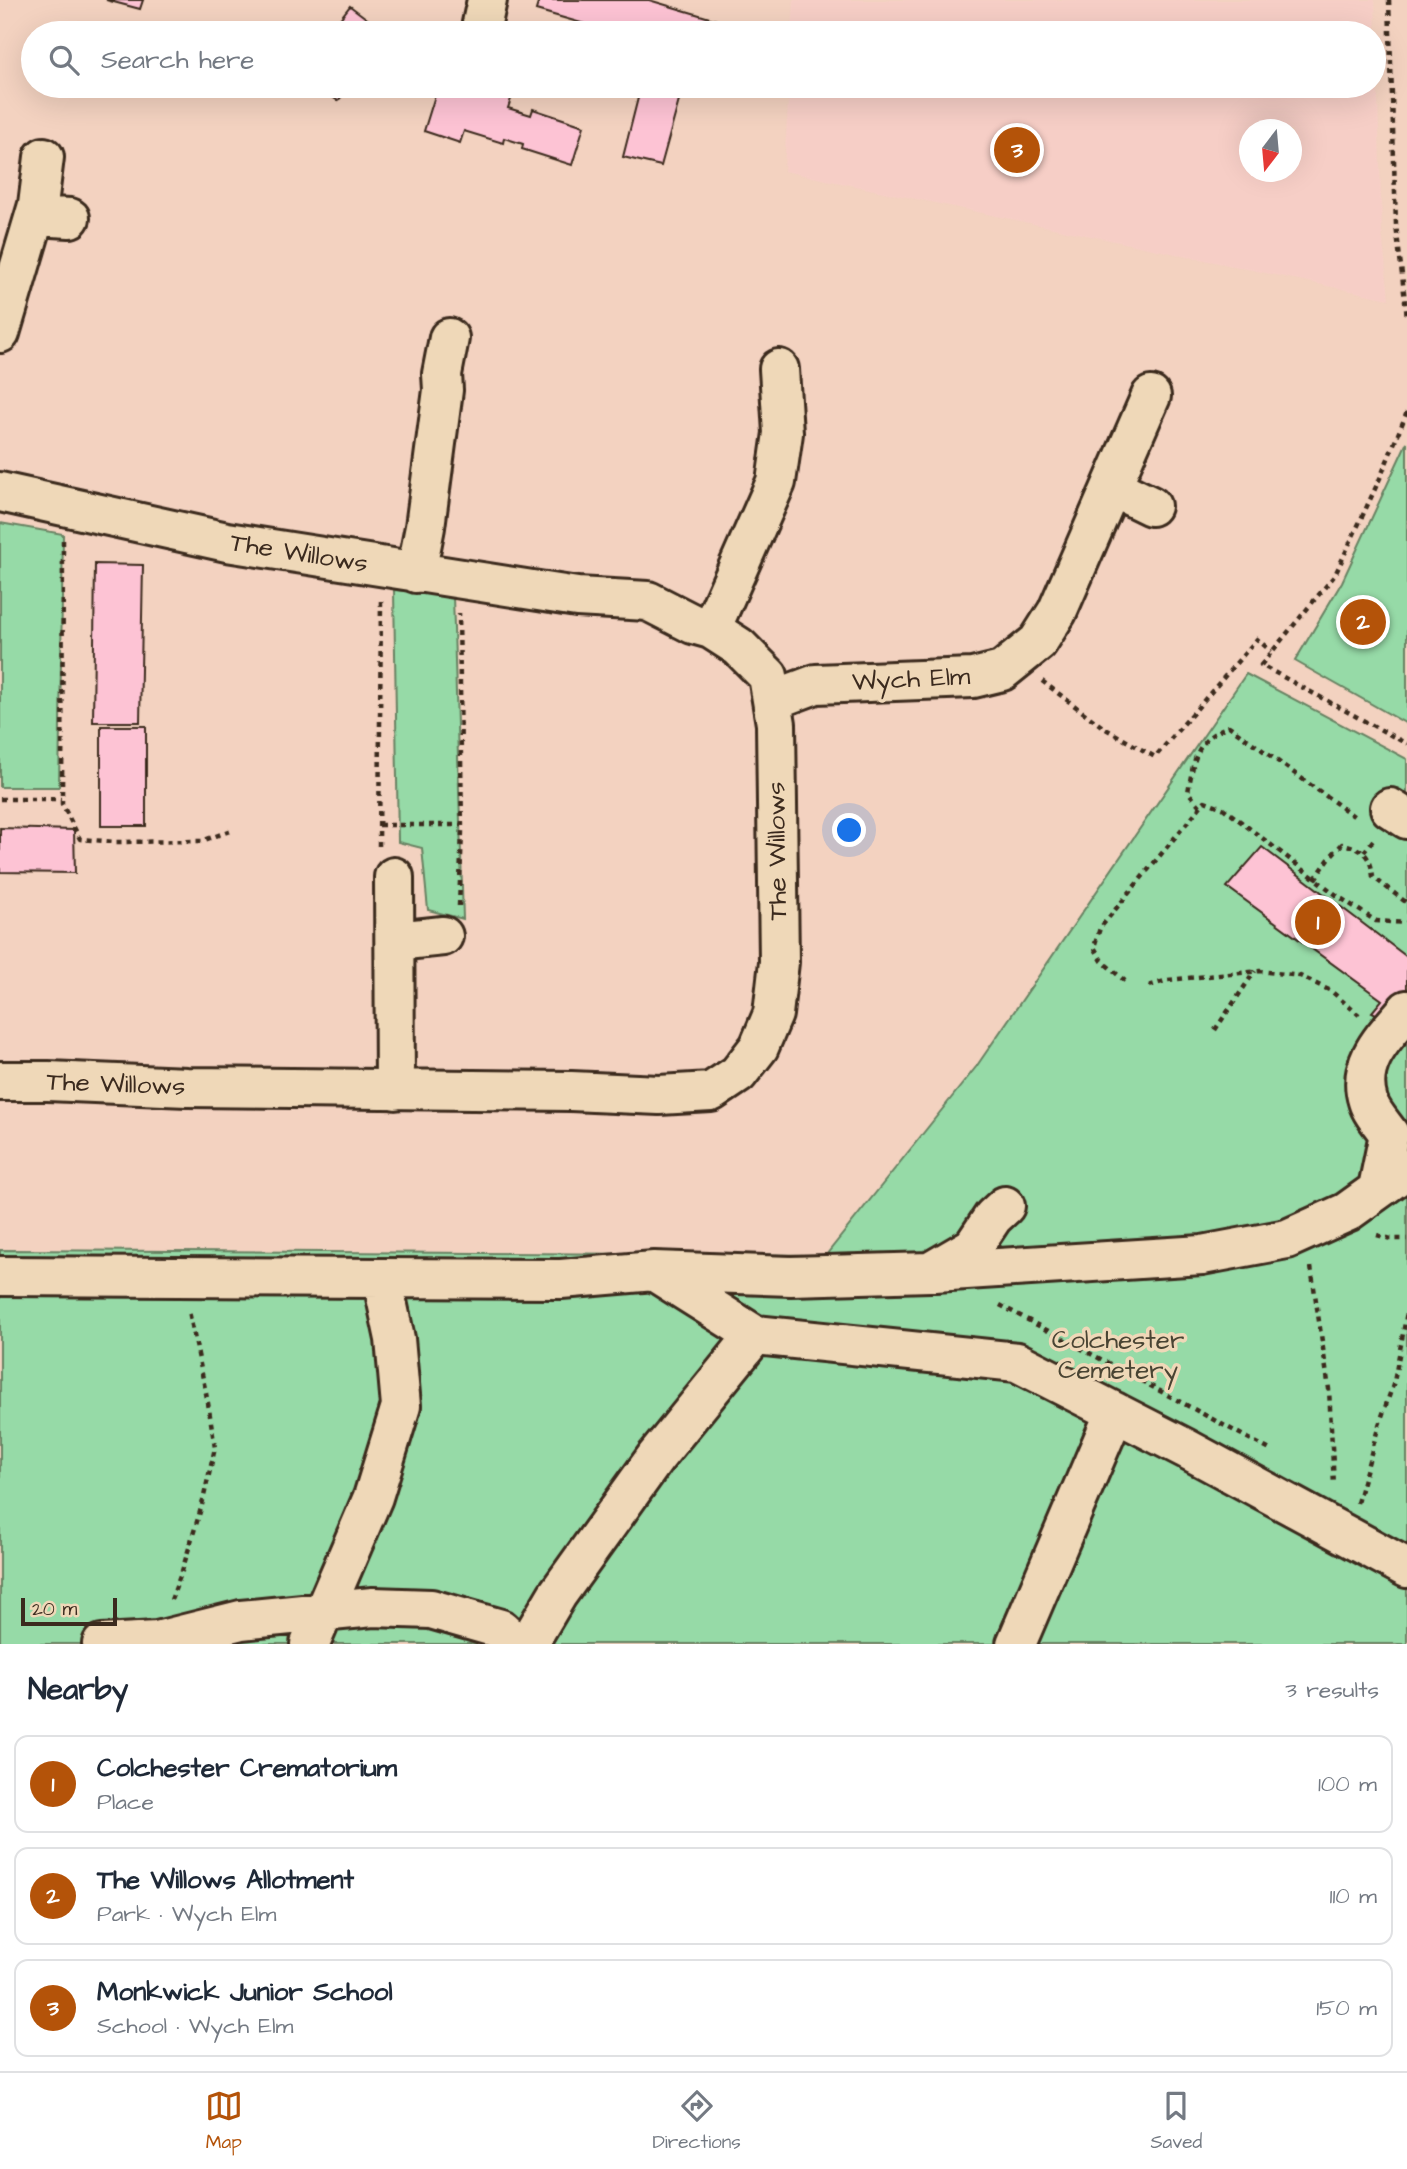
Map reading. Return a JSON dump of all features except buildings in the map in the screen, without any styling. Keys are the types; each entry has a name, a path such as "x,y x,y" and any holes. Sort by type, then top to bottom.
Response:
{"street":[{"path":"483,21 487,0"},
{"path":"0,332 53,217 44,157"},
{"path":"398,579 425,527 428,385 442,374 449,338"},
{"path":"711,629 776,482 783,433 779,369"},
{"name":"Wych Elm","path":"773,700 816,684 973,678 1002,671 1016,661 1038,642 1057,612 1151,396"},
{"path":"1112,488 1151,506"},
{"name":"The Willows","path":"0,492 398,579 459,579 578,597 648,601 693,624 711,629 739,647 768,676 773,700 776,724 779,962 773,1014 759,1048 738,1074 711,1092 659,1095 0,1082"},
{"path":"394,877 395,1090"},
{"path":"396,941 443,936"},
{"path":"0,1276 561,1279 654,1271 790,1276 939,1273 1036,1250 1202,1255 1287,1239 1307,1231 1348,1212 1393,1178 1389,1133 1368,1103 1364,1077 1375,1047 1395,1023"},
{"path":"939,1273 973,1247 993,1217 1005,1206"},
{"path":"654,1271 755,1335 1017,1362 1407,1568"},
{"path":"317,1628 373,1497 401,1406 396,1339 382,1278"},
{"path":"528,1644 558,1595 656,1457 755,1335"},
{"path":"1016,1644 1115,1412"},
{"path":"102,1644 157,1641 241,1620 317,1628 373,1607 431,1609 500,1629 517,1644"}],"path":[{"path":"1389,0 1396,225 1407,317"},
{"path":"1407,412 1335,575 1261,665 1407,744"},
{"path":"63,507 61,799 80,839 116,842 202,841 232,830"},
{"path":"394,877 379,878 379,825 398,579"},
{"path":"443,936 458,936 461,825 459,579"},
{"path":"1016,661 1104,728 1155,757 1257,639 1271,651"},
{"path":"1200,806 1188,792 1195,756 1206,738 1228,726 1383,819 1364,852"},
{"path":"0,799 61,799"},
{"path":"1125,981 1102,961 1094,947 1100,928 1205,800 1223,808 1376,922 1407,923"},
{"path":"379,825 461,825"},
{"path":"1315,879 1342,844 1361,849 1372,864 1373,877 1407,903"},
{"path":"1215,1030 1255,971"},
{"path":"1149,986 1168,980 1255,971 1300,976 1395,1023"},
{"path":"1307,1231 1329,1390 1334,1485"},
{"path":"939,1273 1278,1454"},
{"path":"157,1641 182,1572 215,1448 188,1315 193,1275"},
{"path":"1349,1497 1357,1504 1394,1382 1407,1312"},
{"path":"1322,1479 1341,1491"}],"shaded area":[{"path":"794,0 1375,0 1376,21 793,21"},
{"path":"788,98 1378,98 1382,232 1389,299 784,171"}],"green space":[{"path":"1407,442 1407,724 1295,661 1342,582"},
{"path":"0,523 63,534 59,787 0,787"},
{"path":"394,590 453,596 463,919 428,910 422,848 398,842"},
{"name":"Colchester Cemetery","path":"1246,674 1407,759 1407,1644 0,1644 0,1250 826,1255 976,1067"}],"place":[{"name":"Monkwick Junior School","path":"1017,150"},
{"name":"The Willows Allotment","path":"1363,622"},
{"name":"Colchester Crematorium","path":"1318,922"}]}
